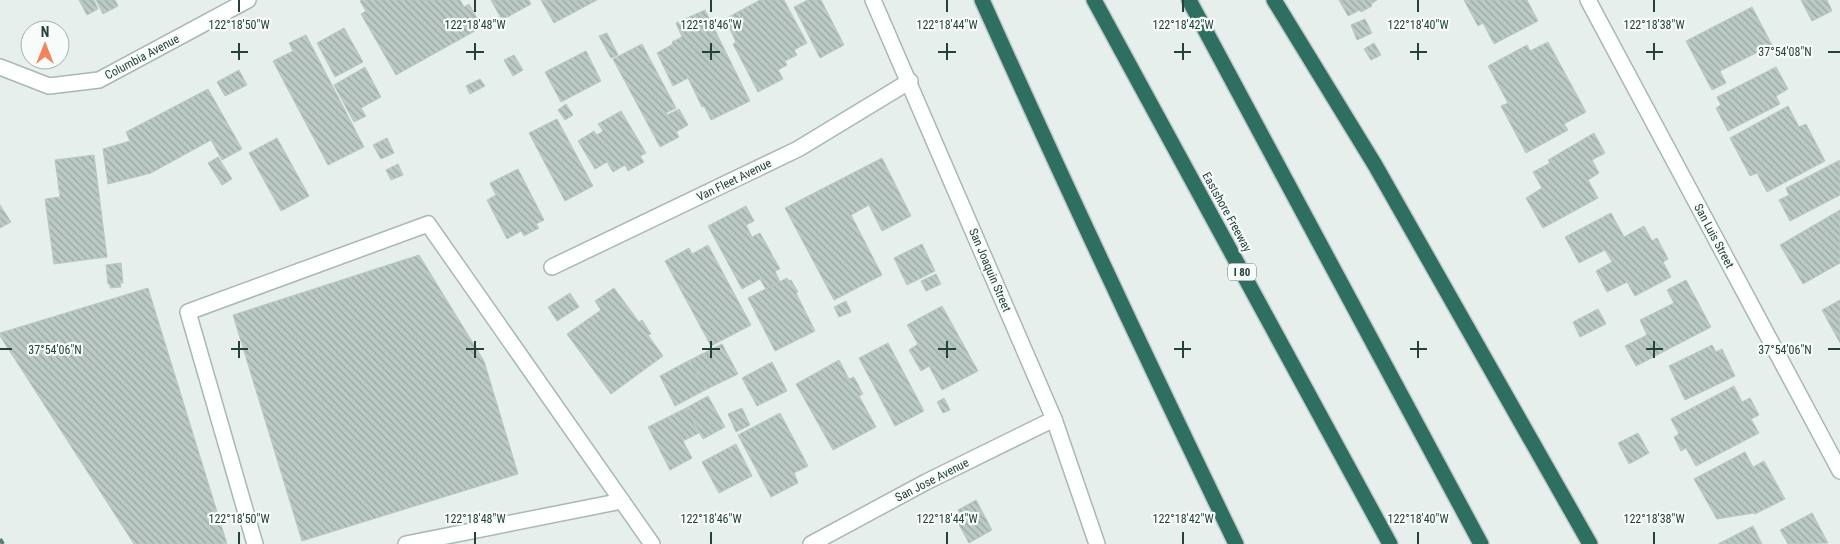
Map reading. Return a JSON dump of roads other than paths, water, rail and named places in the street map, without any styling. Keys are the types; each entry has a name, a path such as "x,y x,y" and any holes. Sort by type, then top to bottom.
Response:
{"highway":[{"path":"982,0 1030,108 1236,544"},
{"name":"Eastshore Freeway","path":"1094,0 1390,544"},
{"path":"1188,0 1481,544"},
{"path":"1274,0 1375,165 1590,544"}],"street":[{"name":"Columbia Avenue","path":"0,67 49,86 99,80 248,0"},
{"name":"San Joaquin Street","path":"873,0 910,81 1054,419 1097,544"},
{"name":"San Luis Street","path":"1588,0 1840,471"},
{"name":"Van Fleet Avenue","path":"552,267 798,149 910,81"},
{"path":"255,544 188,312 428,224 652,544"},
{"name":"San Jose Avenue","path":"811,544 926,482 1054,419"},
{"path":"406,544 622,501"}],"railway":[{"path":"0,539 3,544"}]}
